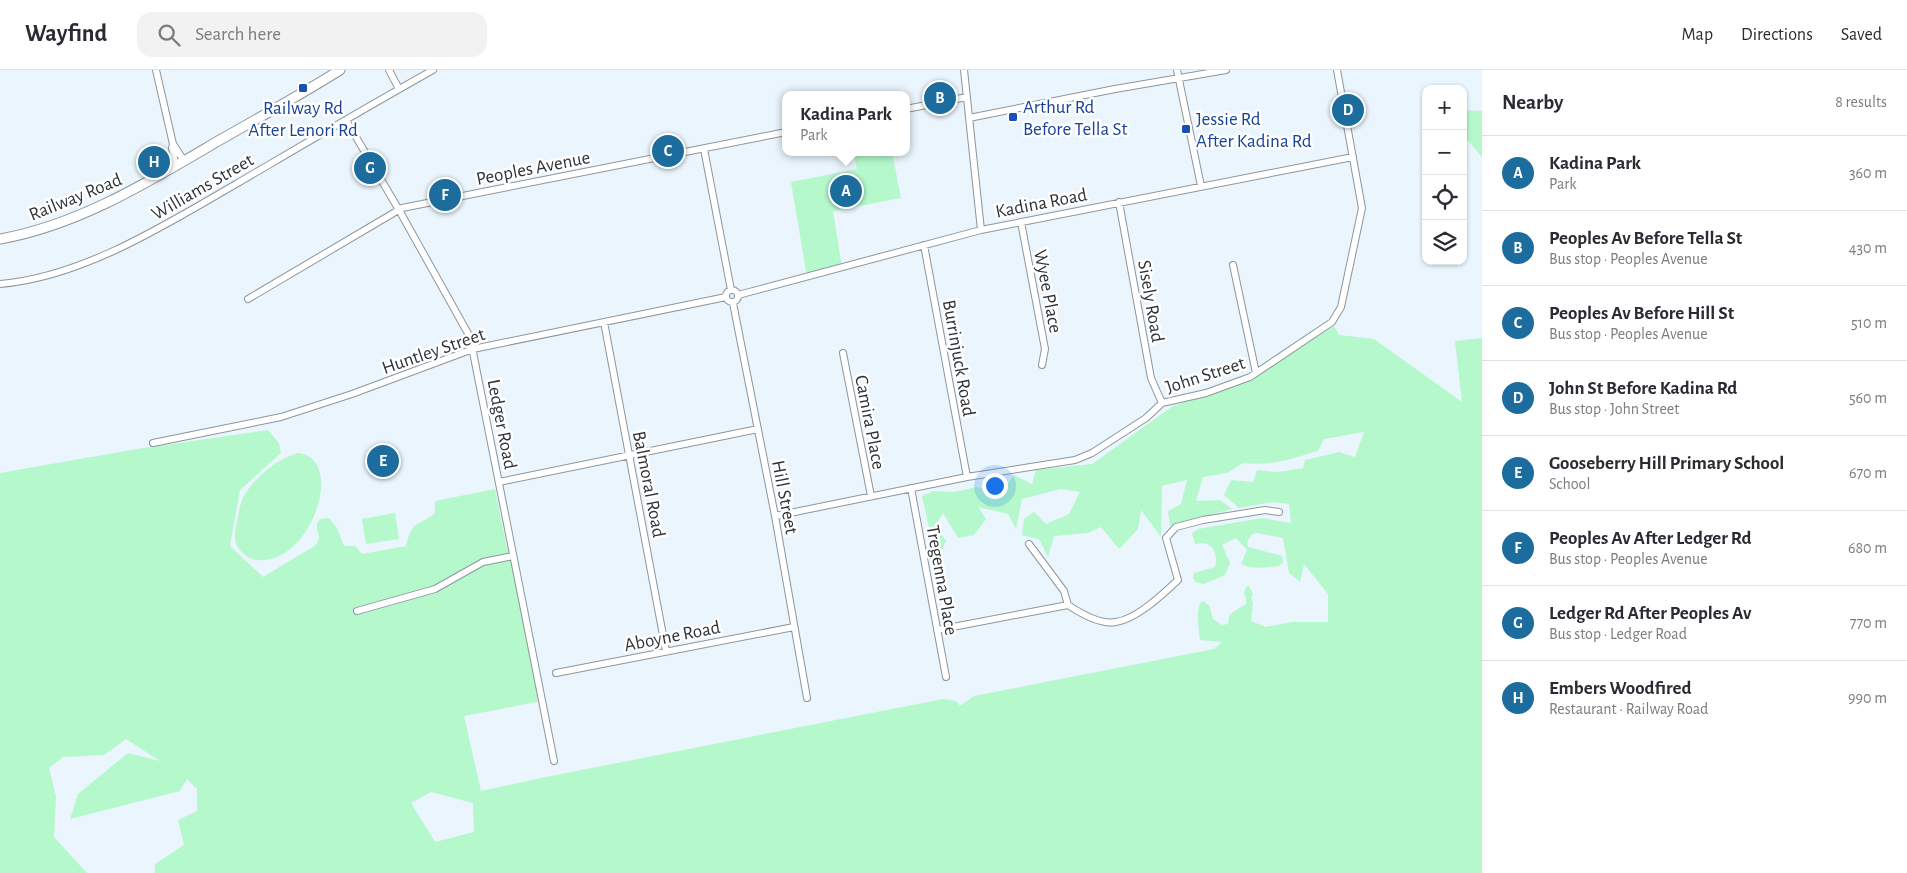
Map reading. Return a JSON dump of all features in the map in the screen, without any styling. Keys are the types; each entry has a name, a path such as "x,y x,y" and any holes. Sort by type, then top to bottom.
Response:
{"street":[{"path":"156,70 173,144 172,148 180,164"},
{"name":"Railway Road","path":"0,240 34,232 120,196 180,164 340,70"},
{"path":"389,70 399,89"},
{"name":"Williams Street","path":"0,284 54,274 75,267 149,234 433,70"},
{"path":"964,70 981,230"},
{"path":"1177,70 1201,186"},
{"path":"969,118 1226,70"},
{"name":"John Street","path":"775,516 967,477 1074,460 1092,453 1146,418 1162,403 1206,393 1256,373 1332,322 1339,313 1361,215 1361,203 1337,70"},
{"path":"910,108 967,97"},
{"name":"Ledger Road","path":"346,120 470,337 554,761"},
{"name":"Peoples Avenue","path":"248,299 399,210 782,133"},
{"path":"704,149 731,290"},
{"name":"Kadina Road","path":"738,294 981,230 1353,156"},
{"name":"Sisely Road","path":"1119,202 1151,378 1162,403"},
{"name":"Wyee Place","path":"1021,222 1045,349 1042,365"},
{"name":"Burrinjuck Road","path":"924,245 967,477"},
{"path":"1233,265 1256,373"},
{"path":"731,290 736,291 738,294 737,300 733,303 728,301 726,297 727,292 731,290"},
{"name":"Huntley Street","path":"153,443 281,417 352,394 473,348 726,297"},
{"name":"Hill Street","path":"733,303 775,516 807,698"},
{"name":"Balmoral Road","path":"604,322 666,651"},
{"name":"Camira Place","path":"843,353 871,496"},
{"path":"499,482 758,429"},
{"name":"Tregenna Place","path":"911,488 946,677"},
{"path":"1029,544 1064,591 1068,605 1087,617 1115,622 1141,611 1178,580 1166,538 1176,527 1204,520 1265,510 1279,512"},
{"path":"357,612 435,589 483,562 513,556"},
{"path":"937,630 1068,605"},
{"name":"Aboyne Road","path":"556,673 794,627"}],"green space":[{"path":"1467,110 1482,111 1482,157 1467,140"},
{"path":"854,156 893,156 901,198 833,211 842,267 807,277 791,182 857,169"},
{"path":"1334,326 1339,335 1374,339 1462,402 1455,341 1482,338 1482,873 155,873 155,864 184,845 178,820 197,811 197,789 187,779 180,791 70,819 78,794 128,753 160,761 126,739 104,755 63,757 49,768 56,796 54,837 87,873 0,873 0,473 137,449 268,430 279,443 281,453 240,490 230,546 263,577 316,545 319,537 317,525 320,519 329,518 337,528 344,546 355,546 362,554 406,546 414,527 435,513 435,501 495,489 507,548 511,546 542,701 464,716 481,791 943,699 956,701 960,706 974,696 1214,649 1222,642 1200,640 1198,616 1201,602 1203,601 1209,605 1213,619 1222,625 1228,624 1229,616 1246,604 1244,593 1246,587 1249,586 1253,594 1251,598 1253,603 1251,621 1266,627 1292,622 1328,622 1328,594 1304,564 1300,582 1289,573 1283,538 1257,533 1252,534 1247,542 1248,547 1282,556 1283,562 1279,566 1260,568 1245,566 1241,564 1247,550 1236,538 1222,545 1230,563 1225,575 1204,584 1195,582 1194,573 1215,567 1216,556 1213,549 1207,544 1195,544 1192,533 1198,529 1262,518 1291,523 1289,504 1273,502 1239,508 1224,495 1231,480 1253,482 1257,470 1278,472 1303,468 1305,460 1339,452 1355,457 1364,432 1324,439 1318,451 1299,457 1273,463 1243,463 1227,473 1203,477 1196,501 1220,500 1232,509 1170,526 1168,511 1181,504 1187,480 1162,486 1161,537 1141,510 1138,529 1119,549 1101,527 1088,533 1054,536 1048,557 1039,539 1022,535 1024,519 1034,512 1046,524 1069,514 1080,492 1061,489 1022,499 1016,529 1008,514 978,507 986,519 974,535 958,538 943,513 935,526 946,541 941,553 933,545 922,496 933,491 954,492 977,487 1001,493 1014,475 1032,484 1036,470 1092,464 1173,406 1248,380","holes":["431,792 473,803 474,832 435,842 411,803"]},
{"path":"298,453 313,459 320,473 321,490 316,510 307,530 294,546 277,557 254,560 240,550 235,537 243,497 263,473 283,459"},
{"path":"395,513 399,539 366,544 362,519"}],"place":[{"name":"Railway Rd After Lenori Rd","path":"303,88"},
{"name":"Peoples Av Before Tella St","path":"940,98"},
{"name":"John St Before Kadina Rd","path":"1348,110"},
{"name":"Arthur Rd Before Tella St","path":"1013,117"},
{"name":"Jessie Rd After Kadina Rd","path":"1186,129"},
{"name":"Peoples Av Before Hill St","path":"668,151"},
{"name":"Embers Woodfired","path":"154,162"},
{"name":"Ledger Rd After Peoples Av","path":"370,168"},
{"name":"Kadina Park","path":"846,191"},
{"name":"Peoples Av After Ledger Rd","path":"445,195"},
{"name":"Gooseberry Hill Primary School","path":"383,461"}]}
